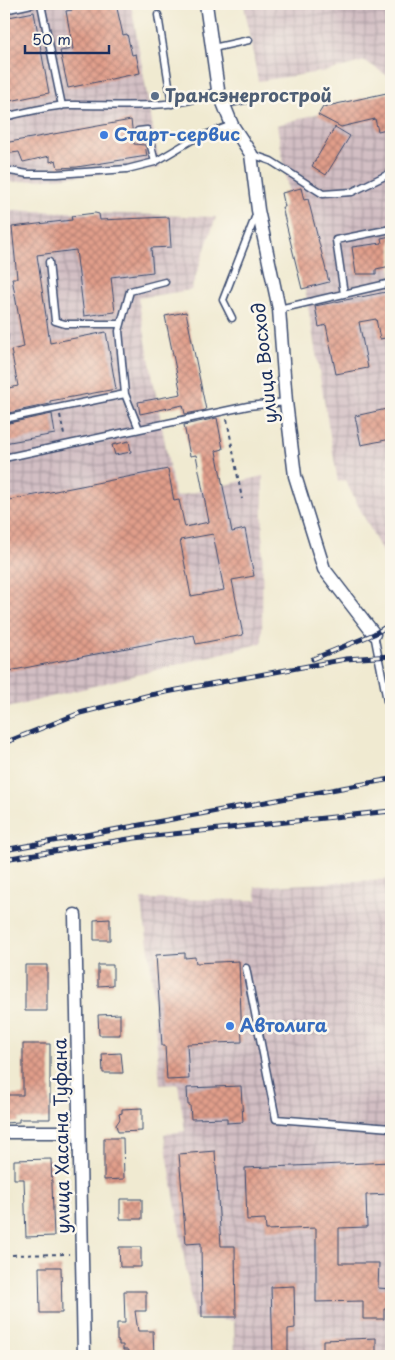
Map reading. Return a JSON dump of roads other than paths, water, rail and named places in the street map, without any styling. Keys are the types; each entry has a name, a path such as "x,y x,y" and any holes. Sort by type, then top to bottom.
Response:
{"street":[{"name":"улица Восход","path":"206,4 218,90 232,125 251,154 258,210 279,309 286,402 295,476 324,569 374,634"},
{"name":"улица Хасана Туфана","path":"75,915 84,1356"},
{"path":"4,1132 79,1132"}],"lane":[{"path":"4,10 32,4"},
{"path":"42,4 62,106"},
{"path":"158,15 172,104"},
{"path":"213,48 249,40"},
{"path":"4,117 62,106 172,104 211,94 218,90"},
{"path":"224,104 262,97"},
{"path":"4,170 28,174 57,174 127,169 155,162 192,140 232,125"},
{"path":"138,131 147,130 155,162"},
{"path":"251,154 271,161 323,194 352,192 391,173"},
{"path":"232,318 223,300 258,210"},
{"path":"344,294 336,240 391,229"},
{"path":"49,262 55,321 65,324 121,324"},
{"path":"139,429 125,394 119,331 130,291 165,282"},
{"path":"279,309 391,283"},
{"path":"4,419 125,394"},
{"path":"4,458 248,406 286,402"},
{"name":"улица Восход","path":"374,634 387,701 391,705"},
{"path":"246,968 276,1119 391,1128"}],"railway":[{"path":"313,659 374,634 391,624"},
{"path":"4,743 80,713 150,695 346,659 391,656"},
{"path":"4,850 391,779"},
{"path":"4,859 135,838 391,811"}],"place":[{"name":"Трансэнергострой","path":"155,96"},
{"name":"Старт-сервис","path":"104,135"},
{"name":"Автолига","path":"230,1026"}]}
